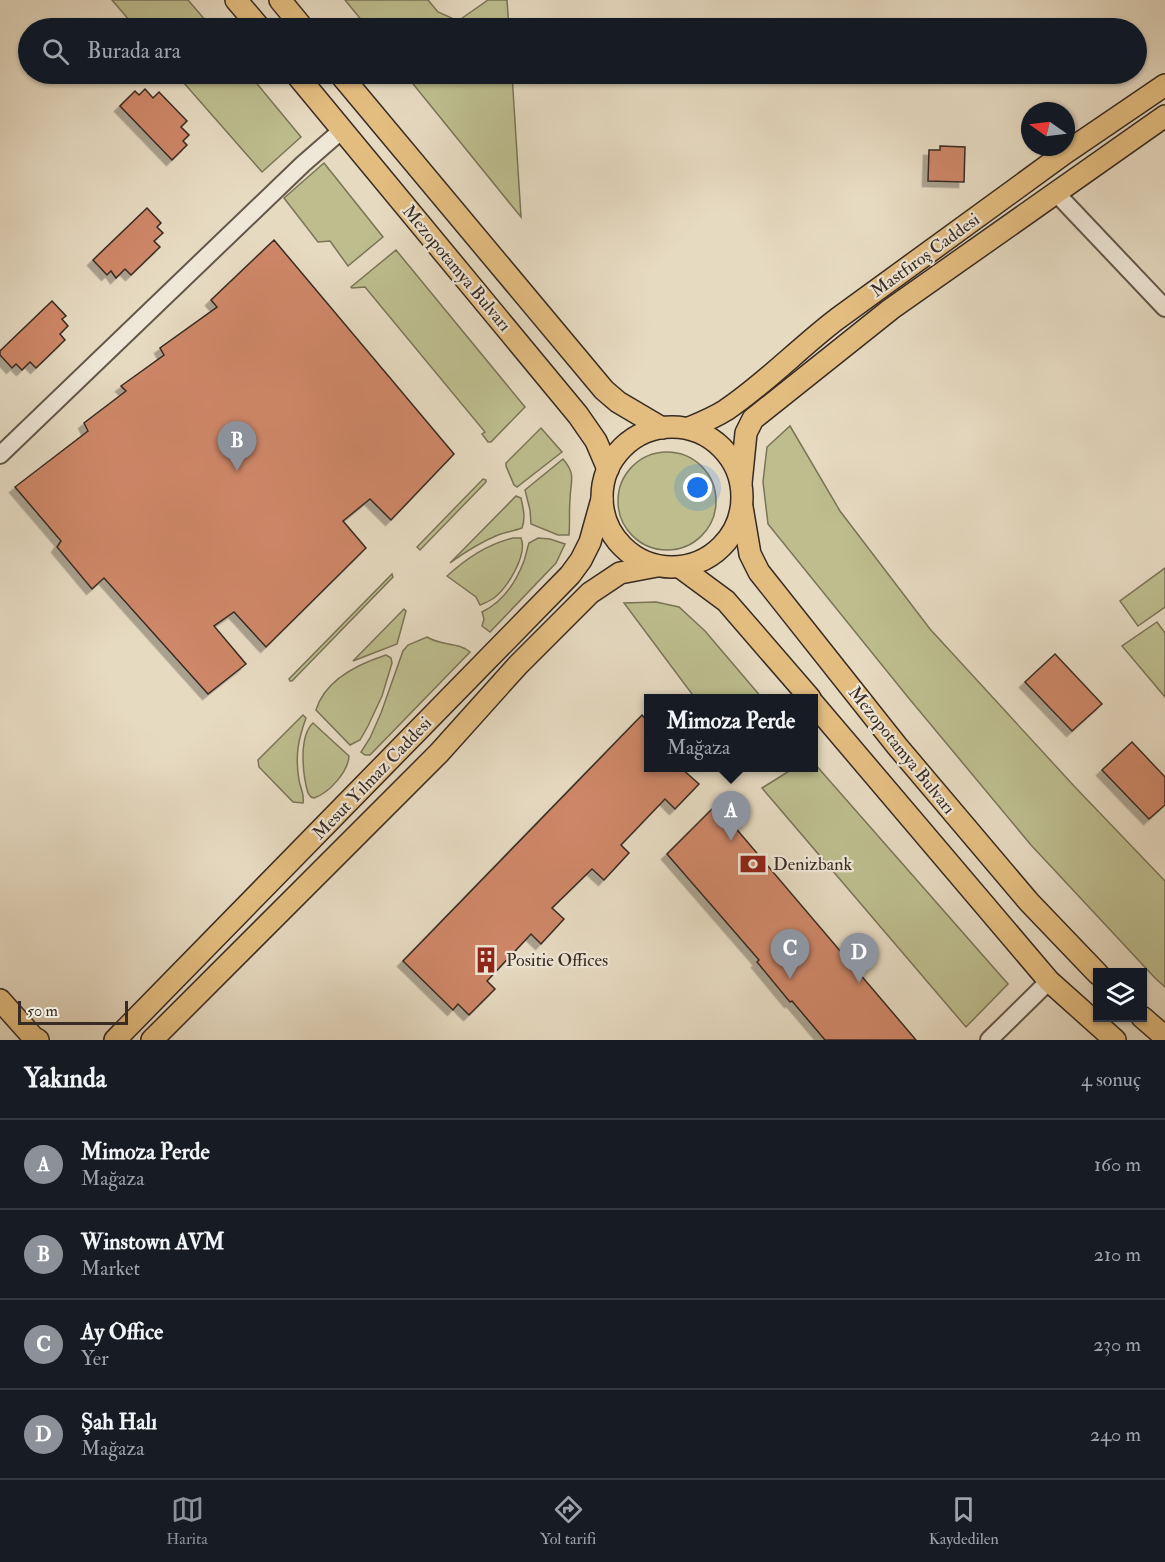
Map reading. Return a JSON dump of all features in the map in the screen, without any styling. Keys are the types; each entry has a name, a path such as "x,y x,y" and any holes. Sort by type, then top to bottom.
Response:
{"main road":[{"path":"236,0 251,18"},
{"path":"280,0 295,18"},
{"name":"Mezopotamya Bulvarı","path":"304,84 578,415 596,441 608,469"},
{"name":"Mezopotamya Bulvarı","path":"348,84 604,390 618,402 662,428"},
{"name":"Mastfıroş Caddesi","path":"689,428 725,411 837,319 1065,153 1165,85"},
{"name":"Mastfıroş Caddesi","path":"741,483 746,433 753,419 891,309 1165,116"},
{"path":"669,426 689,428 708,436 723,448 735,465 741,483 742,507 735,529 721,547 702,561 680,567 657,566 636,557 618,542 606,522 602,499 605,476 614,456 629,441 648,431 669,426"},
{"name":"Mesut Yılmaz Caddesi","path":"116,1040 570,575 590,542 602,499"},
{"name":"Mezopotamya Bulvarı","path":"742,507 750,554 759,572 897,746 1029,902 1093,969"},
{"name":"Mesut Yılmaz Caddesi","path":"152,1040 439,753 518,665 590,593 620,573 657,566"},
{"path":"680,567 726,600 806,694"},
{"name":"Mezopotamya Bulvarı","path":"818,709 1049,981 1115,1040"},
{"path":"0,1000 38,1040"},
{"path":"1147,1021 1165,1037"}],"street":[{"path":"0,455 295,171 342,130"},
{"path":"1056,193 1165,308"},
{"path":"989,1040 1049,981"}],"green space":[{"path":"112,0 188,0 203,18 127,18"},
{"path":"345,0 428,0 438,12 451,18 360,18"},
{"path":"488,0 507,0 508,18 462,18"},
{"path":"185,84 257,84 301,137 262,172"},
{"path":"413,84 513,84 521,217"},
{"path":"324,163 383,237 348,266 330,241 318,242 284,198"},
{"path":"396,250 525,407 491,442 488,442 482,434 485,432 365,287 351,287"},
{"path":"790,426 840,511 930,629 1165,881 1165,987 1031,845 768,524 763,482 767,447"},
{"path":"541,428 562,452 517,487 514,485 506,463"},
{"path":"667,452 686,456 702,466 712,482 716,501 712,520 702,536 686,546 667,550 648,546 632,536 622,520 618,501 622,482 632,466 648,456"},
{"path":"563,459 570,470 572,479 569,535 558,535 531,524 525,490"},
{"path":"483,479 486,482 420,550 417,547"},
{"path":"516,496 521,498 524,520 522,528 485,541 450,563"},
{"path":"513,538 521,538 522,553 519,562 505,587 491,600 480,605 476,597 447,576 477,553"},
{"path":"538,538 565,544 556,563 490,632 482,626 484,619 482,612 490,608 508,591 521,569 529,543"},
{"path":"1165,568 1165,607 1138,626 1120,601"},
{"path":"392,574 393,577 290,681 289,679"},
{"path":"656,602 679,607 705,631 759,694 692,694 624,603"},
{"path":"404,609 406,611 397,644 353,661"},
{"path":"1157,622 1165,633 1165,697 1122,646"},
{"path":"427,637 470,652 370,755 365,755 361,752 381,713 403,651 408,645"},
{"path":"386,655 391,658 392,663 382,696 360,740 350,745 316,710 320,699 335,682 354,668"},
{"path":"303,715 306,718 299,741 297,763 303,803 293,802 259,767 258,760"},
{"path":"313,723 349,756 345,769 337,781 326,792 314,798 308,793 303,757 305,737"},
{"path":"818,768 1008,984 966,1027 762,788 788,772 818,772"}],"building":[{"path":"145,89 153,98 159,92 187,121 181,127 189,135 183,141 187,145 172,160 120,106 135,91 139,95"},
{"path":"940,146 965,147 964,182 928,181 929,150 940,150"},
{"path":"147,208 161,223 157,227 163,233 154,241 160,247 131,275 125,269 116,278 111,271 107,275 93,260"},
{"path":"274,240 454,454 391,520 370,499 343,521 366,548 266,647 234,612 214,626 246,664 208,694 104,578 92,589 57,547 61,541 15,487 88,431 84,423 126,391 121,386 164,355 160,348 217,307 211,300"},
{"path":"52,301 66,316 62,319 68,326 60,334 65,340 36,368 30,362 22,370 16,364 12,368 0,355 0,351"},
{"path":"1055,654 1102,704 1072,731 1025,682"},
{"path":"642,715 644,717 644,772 686,772 699,784 675,809 665,799 621,845 629,853 604,880 592,869 552,908 564,919 541,944 531,934 487,981 495,989 469,1015 458,1004 453,1010 403,961"},
{"path":"1132,742 1165,777 1165,805 1149,819 1102,770"},
{"path":"716,805 916,1040 825,1040 792,1001 790,1002 757,962 759,960 667,854"}],"place":[{"name":"Winstown AVM","path":"237,471"},
{"name":"Mimoza Perde","path":"731,841"},
{"name":"Denizbank","path":"753,864"},
{"name":"Positie Offices","path":"486,960"},
{"name":"Ay Office","path":"790,979"},
{"name":"Şah Halı","path":"859,983"}]}
